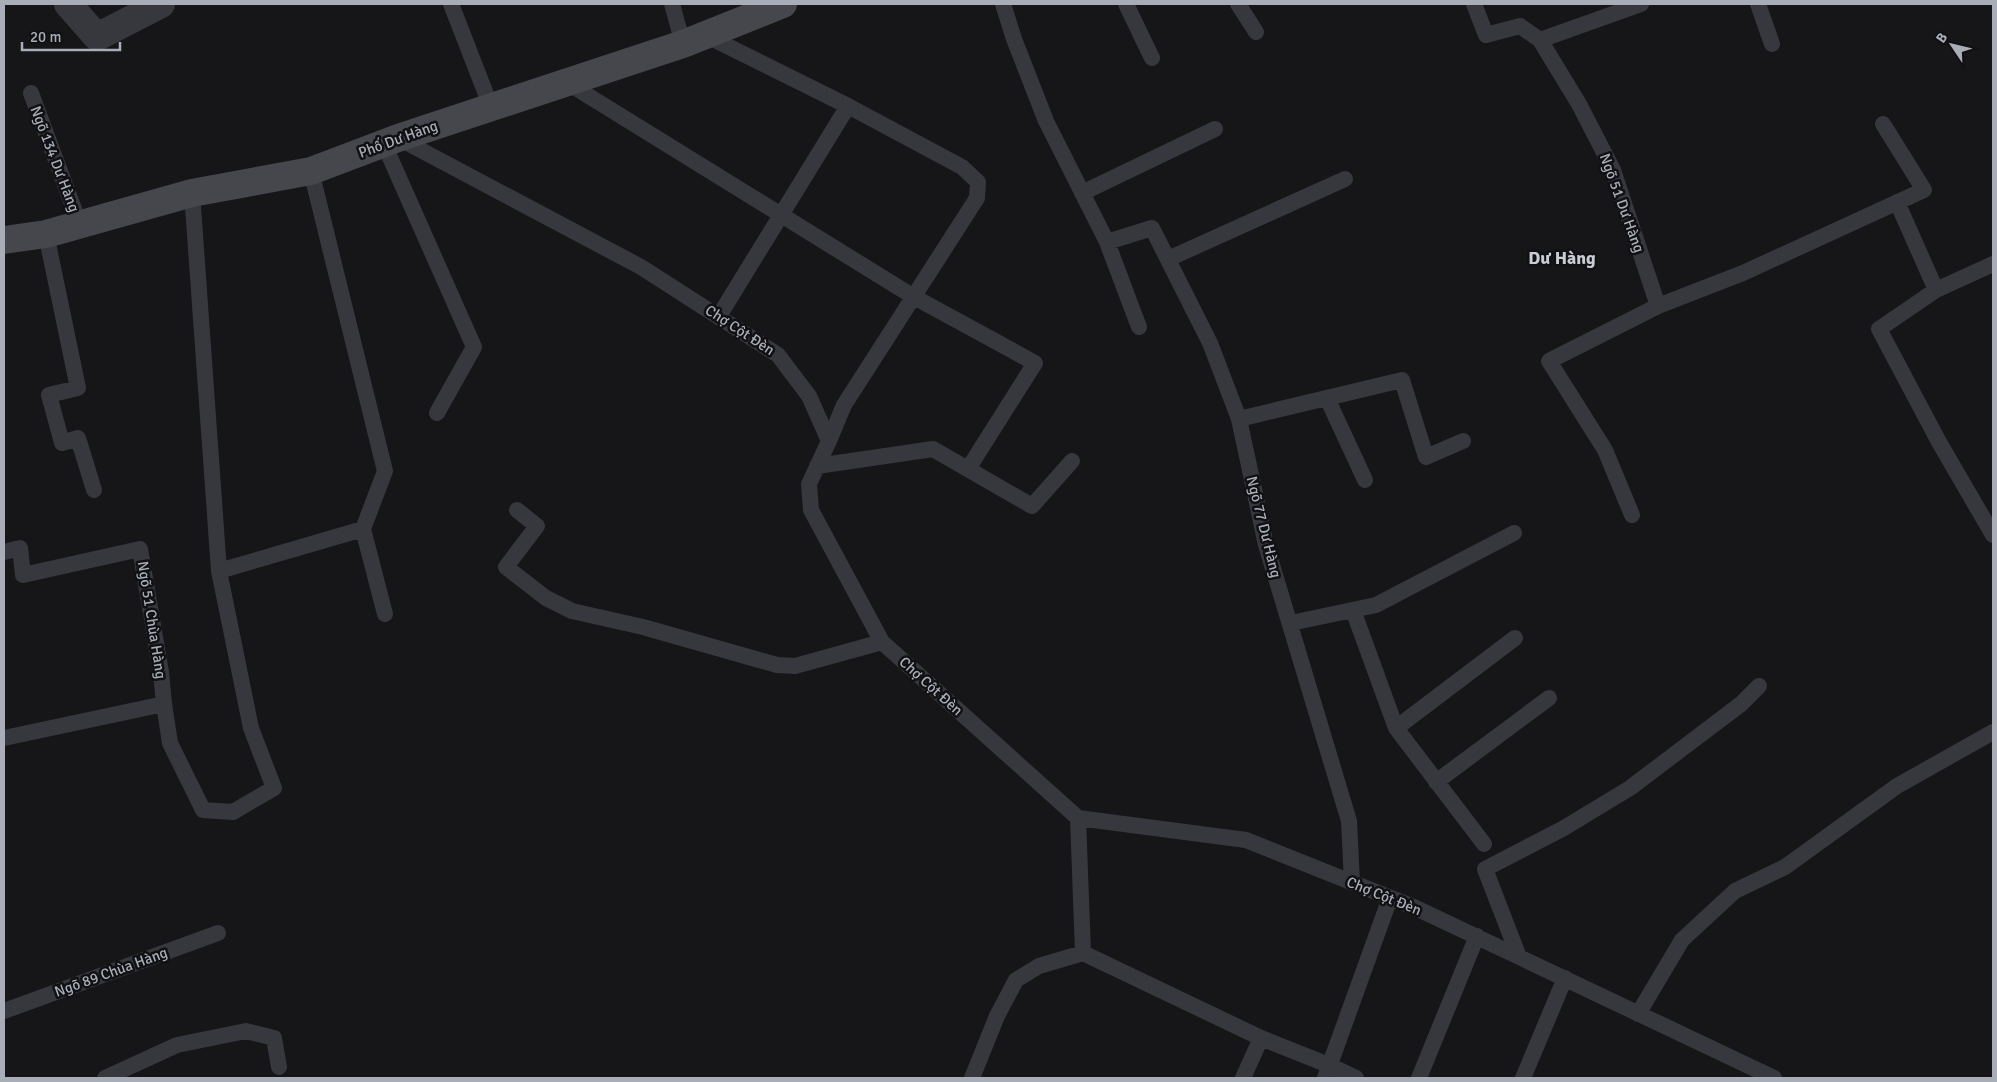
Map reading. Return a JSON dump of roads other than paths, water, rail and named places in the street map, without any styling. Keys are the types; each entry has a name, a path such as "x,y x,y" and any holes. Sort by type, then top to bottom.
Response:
{"street":[{"path":"68,4 97,37 161,4"},
{"name":"Phố Dư Hàng","path":"5,239 46,234 192,193 311,171 391,141 694,40 783,4"}],"lane":[{"path":"451,4 491,107"},
{"path":"672,4 694,40 848,106 962,167 978,182 977,198 844,405 829,441"},
{"path":"1003,4 1014,39 1046,121 1107,242 1140,327"},
{"path":"1126,4 1152,58"},
{"path":"1238,4 1256,32"},
{"path":"1474,4 1486,35 1520,26 1540,40 1640,4"},
{"path":"1758,4 1772,44"},
{"name":"Ngõ 51 Dư Hàng","path":"1540,40 1579,104 1613,170 1658,306"},
{"path":"566,82 914,297 1035,363 968,468"},
{"name":"Ngõ 134 Dư Hàng","path":"30,93 80,224"},
{"path":"719,316 848,106"},
{"path":"1632,514 1605,450 1550,361 1658,306 1743,273 1924,190 1883,124"},
{"path":"1082,193 1215,129"},
{"path":"391,141 474,347 437,413"},
{"name":"Chợ Cột Đèn","path":"391,141 641,267 778,354 809,396 829,441 809,484 811,510 882,642 1078,818 1246,840 1416,908 1774,1078"},
{"path":"311,171 385,471 363,529 385,614"},
{"path":"1168,259 1345,179"},
{"path":"4,738 164,704 170,743 203,810 233,812 274,788 250,728 219,571 192,193"},
{"path":"1897,202 1936,290"},
{"name":"Ngõ 77 Dư Hàng","path":"1107,242 1152,228 1210,343 1239,418 1266,545 1349,821 1352,883"},
{"path":"46,234 78,388 49,395 62,443 78,438 94,490"},
{"path":"1993,264 1936,290 1879,329 1939,442 1993,535"},
{"path":"1239,418 1402,380 1426,457 1463,441"},
{"path":"1328,398 1365,480"},
{"path":"817,466 933,448 1032,506 1072,461"},
{"path":"517,510 537,526 506,567 546,598 572,611 643,627 777,666 795,666 882,642"},
{"path":"219,571 363,529"},
{"path":"1291,623 1376,605 1514,533"},
{"name":"Ngõ 51 Chùa Hàng","path":"4,552 20,548 23,575 140,549 161,672 164,704"},
{"path":"1352,610 1396,728 1484,844"},
{"path":"1396,728 1516,638"},
{"path":"1519,957 1485,869 1564,828 1630,788 1742,704 1759,686"},
{"path":"1436,782 1549,698"},
{"path":"1638,1014 1682,940 1735,891 1785,868 1897,786 1993,732"},
{"path":"1078,818 1083,953"},
{"path":"1328,1072 1390,898"},
{"name":"Ngõ 89 Chùa Hàng","path":"4,1011 218,933"},
{"path":"1419,1078 1477,936"},
{"path":"972,1078 997,1016 1016,980 1039,966 1083,953 1328,1072 1356,1078"},
{"path":"1523,1078 1565,978"},
{"path":"105,1078 177,1045 246,1031 274,1038 279,1066"},
{"path":"1242,1078 1261,1038"}],"district":[{"name":"Dư Hàng","path":"1562,258"}]}
